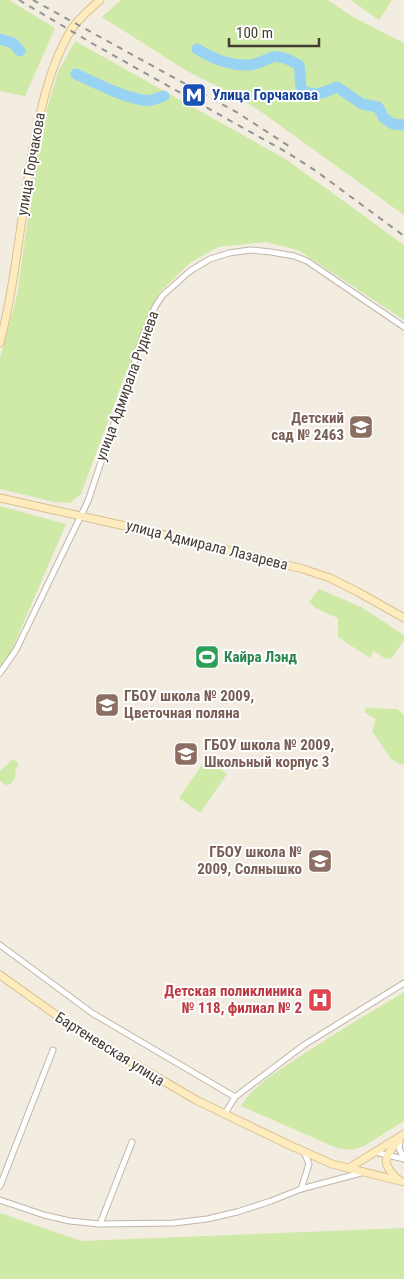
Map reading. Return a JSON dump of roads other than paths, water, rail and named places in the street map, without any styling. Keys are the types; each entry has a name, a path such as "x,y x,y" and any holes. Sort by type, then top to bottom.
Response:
{"street":[{"name":"улица Горчакова","path":"0,344 10,299 42,101 48,80 71,30 100,0"},
{"name":"улица Адмирала Руднева","path":"0,673 16,650 88,501 118,406 143,336 155,307 169,288 190,271 210,259 229,253 250,250 271,252 294,256 319,269 404,327"},
{"name":"улица Адмирала Лазарева","path":"0,498 80,515 303,569 322,575 358,592 404,618"},
{"path":"0,945 92,1014 235,1097"},
{"name":"Бартеневская улица","path":"0,975 85,1035 132,1064 224,1115 332,1164 403,1182"},
{"path":"224,1115 235,1097 304,1045 404,983"},
{"path":"0,1186 53,1050"},
{"path":"348,1168 402,1136"},
{"path":"402,1136 388,1156 386,1164 388,1169 403,1182"},
{"path":"402,1136 399,1148 404,1159"},
{"path":"100,1224 132,1142"},
{"path":"302,1189 309,1164 304,1152"},
{"path":"375,1152 404,1159"},
{"path":"0,1200 44,1215 70,1221 100,1224 156,1224 208,1219 249,1209 302,1189 364,1172"}],"waterway":[{"path":"0,39 13,43 20,51"},
{"path":"197,49 216,59 243,65 259,63 273,57 286,59 299,65 302,91 316,94 337,87 362,104 378,107 384,118 393,124 404,125"},
{"path":"76,74 135,98 152,100 164,96"}],"railway":[{"path":"19,0 95,45 288,153 316,171 404,236"},
{"path":"33,0 238,113 292,148"}],"place":[{"name":"Улица Горчакова","path":"194,95"},
{"name":"Детский сад № 2463","path":"361,427"},
{"name":"Кайра Лэнд","path":"207,657"},
{"name":"ГБОУ школа № 2009, Цветочная поляна","path":"107,705"},
{"name":"ГБОУ школа № 2009, Школьный корпус 3","path":"186,754"},
{"name":"ГБОУ школа № 2009, Солнышко","path":"320,861"},
{"name":"Детская поликлиника № 118, филиал № 2","path":"320,1000"}]}
